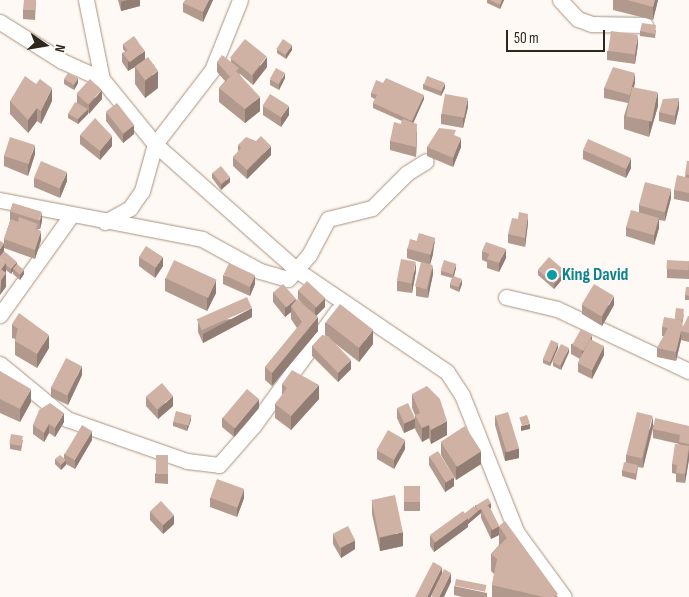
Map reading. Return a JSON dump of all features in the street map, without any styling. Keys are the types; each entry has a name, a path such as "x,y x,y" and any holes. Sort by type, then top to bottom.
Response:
{"street":[{"path":"86,0 102,79"},
{"path":"105,222 125,212 142,191 155,144 212,70 240,0"},
{"path":"560,0 578,19 592,24 646,25"},
{"path":"2,29 62,61 102,79 155,144 298,271 447,372 462,395 517,533 537,566 564,597"},
{"path":"0,200 70,217 202,239 278,278 294,277 328,219 372,208 407,173 426,162"},
{"path":"0,315 70,217"},
{"path":"506,297 557,309 689,371"},
{"path":"0,364 54,411 91,430 187,461 219,465 254,425 344,302"}],"building":[{"path":"24,0 36,0 35,10 23,10"},
{"path":"185,0 209,0 203,12 183,3"},
{"path":"490,0 502,0 500,5"},
{"path":"627,0 655,0 653,7"},
{"path":"642,23 656,25 655,34 640,31"},
{"path":"611,31 638,35 635,55 608,51"},
{"path":"134,36 139,43 127,50 123,44"},
{"path":"245,39 267,57 252,75 230,58"},
{"path":"283,39 292,45 285,55 276,49"},
{"path":"138,42 145,51 130,62 123,54"},
{"path":"222,55 239,68 230,77 217,62"},
{"path":"148,57 158,71 145,80 135,66"},
{"path":"613,67 635,73 630,95 604,88"},
{"path":"276,68 285,73 278,84 270,79"},
{"path":"236,71 260,97 245,109 219,88"},
{"path":"68,73 78,78 74,85 64,79"},
{"path":"25,76 36,84 40,79 52,88 41,111 37,108 28,120 10,101"},
{"path":"427,76 445,83 442,91 424,84"},
{"path":"386,78 424,95 412,121 373,103 377,95 371,93 376,80 383,83"},
{"path":"90,79 102,90 88,105 76,94"},
{"path":"632,87 658,92 652,121 626,116"},
{"path":"270,94 289,106 281,118 263,106"},
{"path":"445,94 468,98 464,118 442,114"},
{"path":"679,98 675,116 659,112 663,99"},
{"path":"75,102 88,109 78,119 68,114"},
{"path":"117,103 134,125 123,134 106,112"},
{"path":"95,118 112,136 100,151 80,135"},
{"path":"403,119 417,124 416,147 390,141 394,122 401,124"},
{"path":"439,128 456,130 454,135 461,138 453,158 427,147"},
{"path":"261,136 271,146 247,170 233,157 241,148 238,145 246,137 256,141"},
{"path":"10,137 35,145 29,164 4,156"},
{"path":"588,139 631,158 626,169 583,150"},
{"path":"41,161 67,172 60,189 34,178"},
{"path":"687,161 689,161 689,175 685,174"},
{"path":"221,166 230,177 221,184 212,173"},
{"path":"677,175 689,178 689,193 674,190"},
{"path":"645,182 671,189 665,212 639,205"},
{"path":"13,203 42,212 39,220 10,212"},
{"path":"631,210 659,218 654,235 626,227"},
{"path":"519,212 528,214 525,238 508,234 512,218 518,219"},
{"path":"19,217 38,224 36,229 41,231 35,250 4,239 11,219 18,222"},
{"path":"419,233 435,238 433,246 417,241"},
{"path":"410,239 433,245 431,255 407,249"},
{"path":"0,241 4,243 0,249"},
{"path":"486,242 506,249 499,263 487,259 489,254 482,251"},
{"path":"146,246 163,257 156,268 139,257"},
{"path":"4,251 17,262 11,269 0,259"},
{"name":"King David","path":"549,257 565,271 554,284 538,270"},
{"path":"0,259 6,263 1,269 6,273 0,282"},
{"path":"401,259 416,262 412,283 397,281"},
{"path":"174,260 217,280 208,298 166,278"},
{"path":"444,260 456,264 453,274 441,270"},
{"path":"667,260 689,261 688,270 667,269"},
{"path":"421,262 433,265 427,289 415,286"},
{"path":"229,263 255,275 250,287 224,275"},
{"path":"17,264 24,270 20,274 13,269"},
{"path":"453,276 462,279 459,287 450,285"},
{"path":"307,281 325,298 316,308 298,291"},
{"path":"283,284 296,299 286,308 273,293"},
{"path":"594,284 614,296 601,316 582,305"},
{"path":"686,287 689,287 689,296 685,295"},
{"path":"247,297 252,308 202,330 197,319"},
{"path":"297,299 318,317 272,373 265,367 302,322 291,306"},
{"path":"340,304 373,330 359,348 326,322"},
{"path":"676,308 684,309 683,320 675,319"},
{"path":"19,313 49,335 37,354 15,341 18,328 12,324"},
{"path":"688,316 689,333 681,331 676,352 657,348 668,328 662,327 664,317 681,320 683,327"},
{"path":"581,329 592,335 584,351 572,345"},
{"path":"322,335 328,336 351,360 338,373 312,346"},
{"path":"590,339 604,346 592,370 578,363"},
{"path":"551,340 558,343 550,362 543,359"},
{"path":"561,344 569,348 560,366 552,362"},
{"path":"66,358 82,366 67,396 51,387"},
{"path":"292,370 319,385 291,416 275,404 287,388 282,384"},
{"path":"0,371 31,389 20,409 0,399"},
{"path":"162,383 173,396 157,410 146,396"},
{"path":"427,386 440,399 447,421 431,430 429,425 422,428 415,415 420,413 412,394"},
{"path":"247,389 259,399 235,428 223,418"},
{"path":"50,403 64,413 55,428 49,424 44,433 33,425 39,410"},
{"path":"408,403 415,418 404,423 397,408"},
{"path":"176,411 191,415 189,426 173,422"},
{"path":"508,412 519,448 507,452 496,416"},
{"path":"637,412 653,416 642,459 626,455"},
{"path":"527,415 530,424 522,426 519,417"},
{"path":"655,418 689,426 689,444 679,442 680,435 653,429"},
{"path":"82,425 92,431 75,460 64,454"},
{"path":"465,426 481,451 457,467 441,442"},
{"path":"388,430 405,440 394,460 376,450"},
{"path":"11,434 23,436 21,446 9,444"},
{"path":"675,444 689,446 685,474 676,473 677,465 672,464"},
{"path":"438,451 454,477 446,483 430,456"},
{"path":"60,455 66,460 61,465 55,459"},
{"path":"156,455 168,455 168,474 156,474"},
{"path":"624,462 638,465 636,474 622,471"},
{"path":"217,479 244,489 237,508 210,498"},
{"path":"404,486 420,486 420,502 404,502"},
{"path":"395,495 403,532 379,537 372,500"},
{"path":"488,498 491,503 478,511 475,506"},
{"path":"161,501 174,515 163,525 150,511"},
{"path":"488,505 499,526 492,530 481,509"},
{"path":"474,506 478,511 468,520 464,514"},
{"path":"463,511 468,518 435,542 430,535"},
{"path":"505,521 558,594 554,597 544,597 492,585 497,559 491,554 507,538 499,526"},
{"path":"348,526 355,540 340,548 333,534"},
{"path":"433,562 442,567 427,597 415,597"},
{"path":"444,569 451,573 439,597 433,597 431,596"},
{"path":"456,579 486,585 485,592 455,586"}],"place":[{"name":"King David","path":"552,275"}]}
